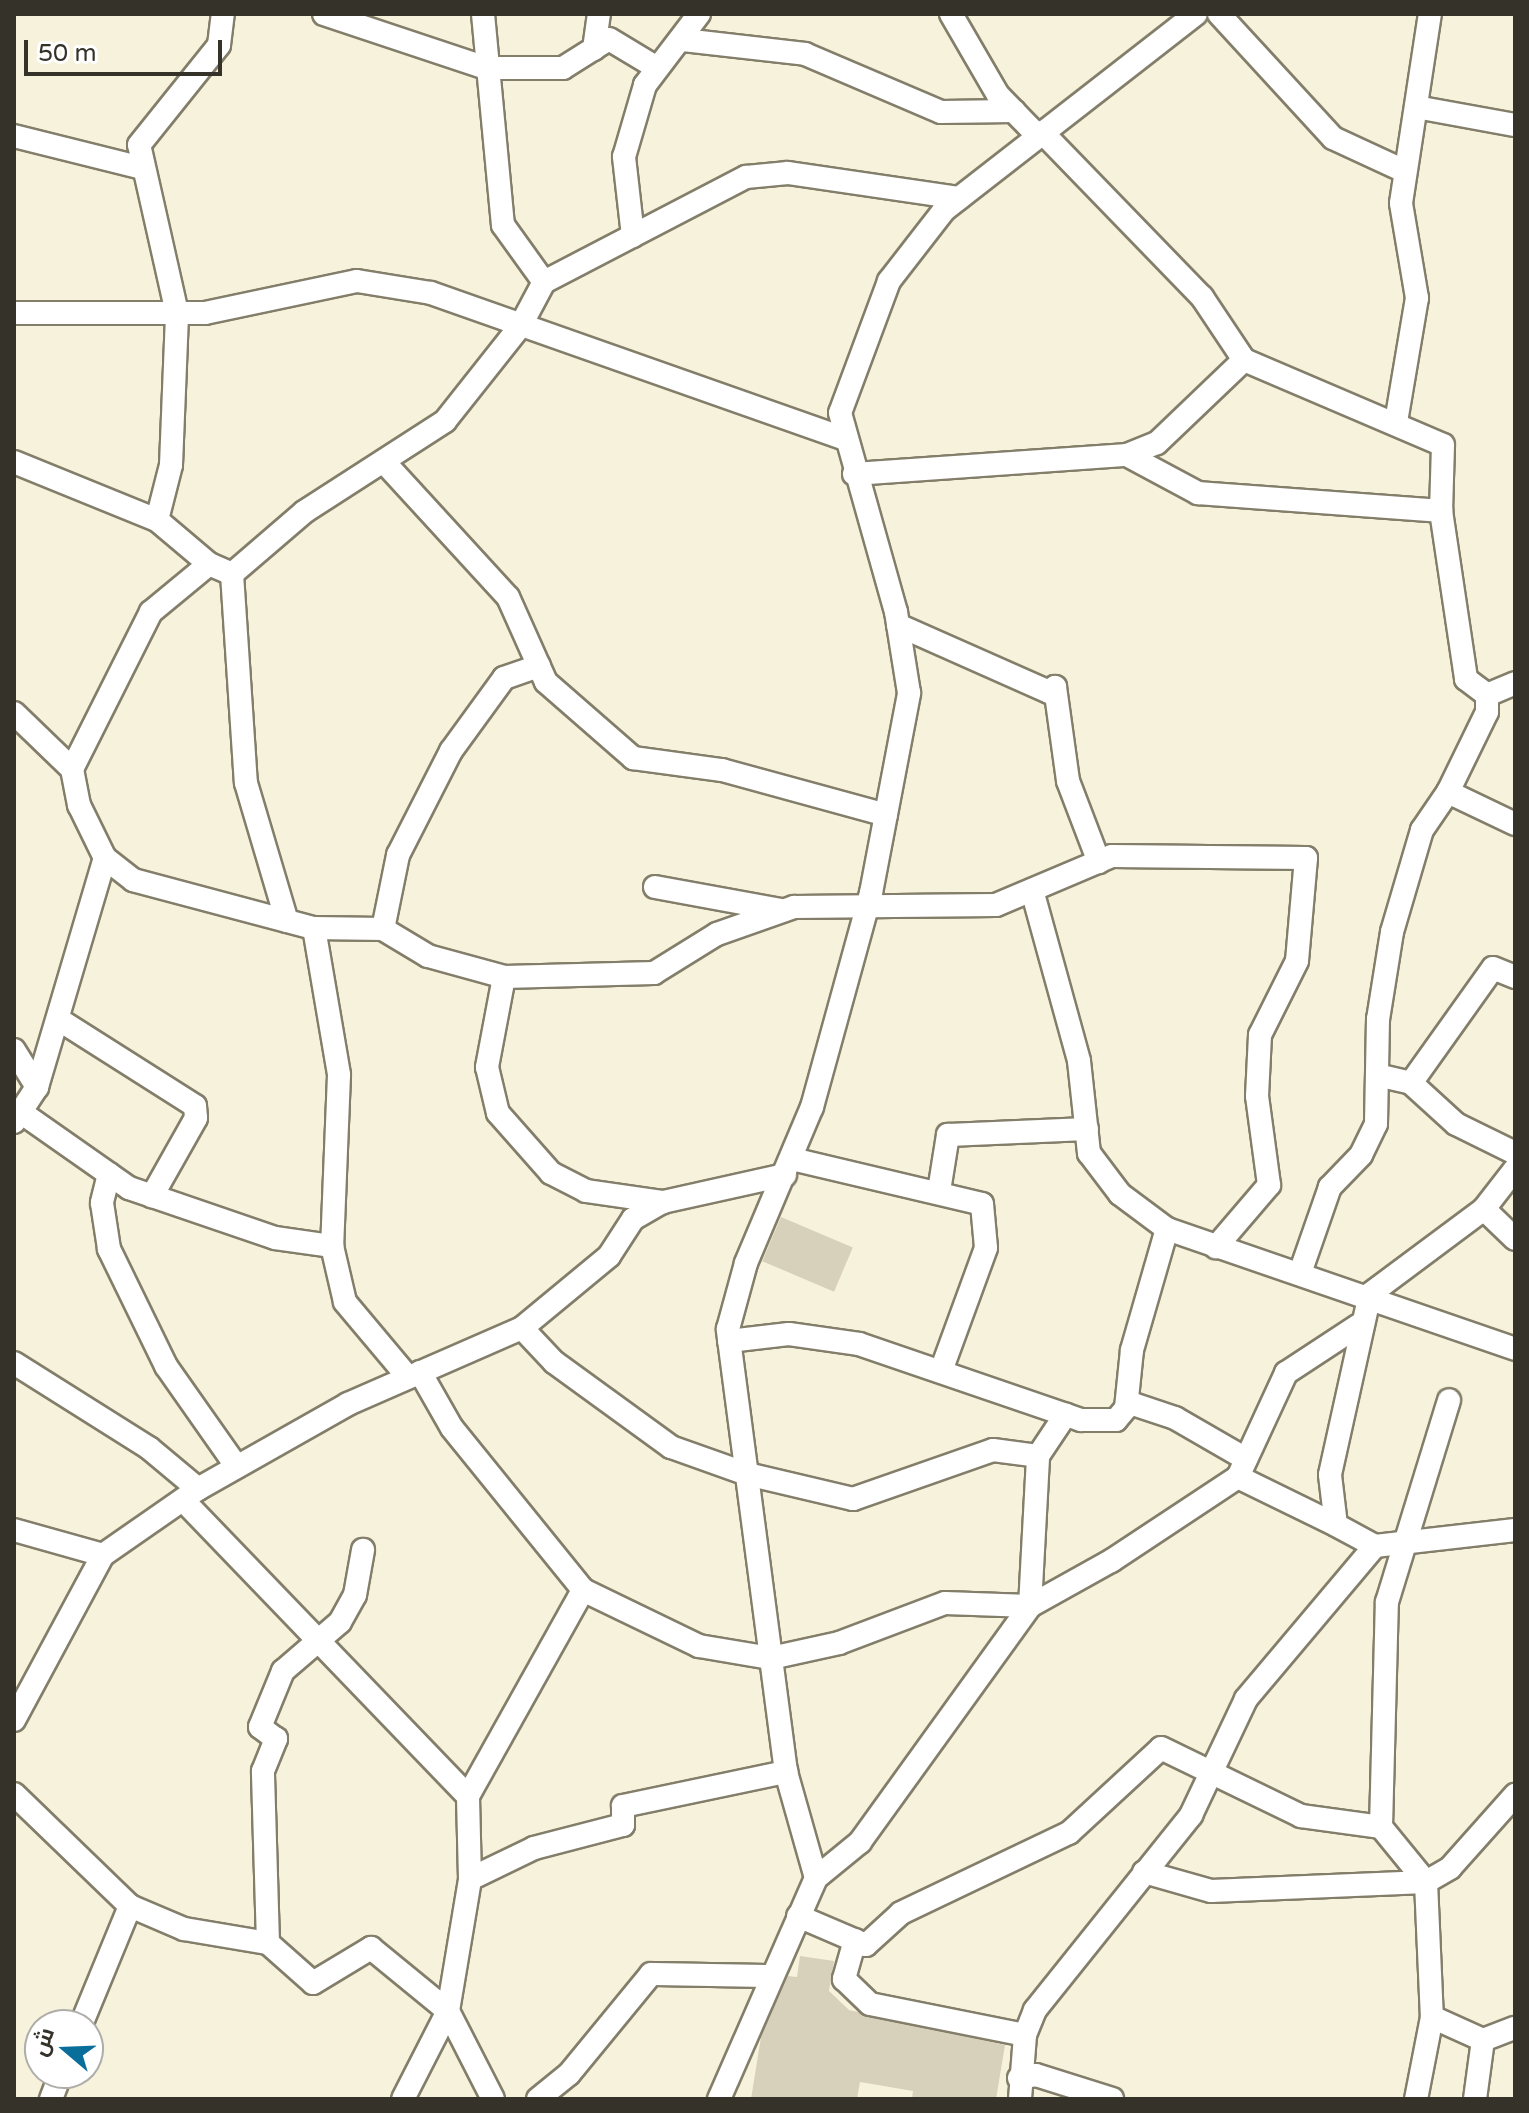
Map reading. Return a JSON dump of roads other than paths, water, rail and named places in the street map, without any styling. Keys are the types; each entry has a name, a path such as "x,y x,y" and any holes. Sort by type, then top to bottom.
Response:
{"street":[{"path":"157,520 171,465 177,313 139,145 219,45 223,14"},
{"path":"324,14 486,68 563,68 609,39 657,68"},
{"path":"483,14 503,225 544,282"},
{"path":"594,49 599,14"},
{"path":"633,236 624,157 657,68 683,40 699,14"},
{"path":"951,14 1014,111 1202,297 1244,360 1396,422 1443,445 1441,511 1466,679 1487,695"},
{"path":"816,1878 786,1772 729,1341 746,1263 789,1167 866,910 909,693 898,625 846,439 845,389 889,281 959,198 1196,14"},
{"path":"1219,14 1333,138 1404,171"},
{"path":"1396,422 1417,298 1401,203 1430,14"},
{"path":"683,40 805,54 941,112 1014,111"},
{"path":"1416,107 1515,125"},
{"path":"14,136 142,168"},
{"path":"232,574 304,512 385,463 445,421 521,325 544,282 746,177 788,173 959,198"},
{"path":"14,313 177,313 357,281 431,293 846,439"},
{"path":"854,474 1127,455 1157,443 1244,360"},
{"path":"1127,455 1198,493 1441,511"},
{"path":"14,462 157,520 209,564 232,574"},
{"path":"385,463 508,597 546,682 633,758 722,770 886,815"},
{"path":"72,769 151,612 209,564"},
{"path":"232,574 246,783 287,921"},
{"path":"898,625 1049,692 1055,687 1068,781 1099,862"},
{"path":"383,929 398,855 451,751 504,678 539,666"},
{"path":"1487,695 1515,683"},
{"path":"1300,1273 1330,1187 1361,1155 1376,1124 1377,1075 1392,932 1422,830 1448,792 1487,712 1487,695"},
{"path":"14,713 72,769 79,805 105,858 133,880 314,928 383,929 428,956 504,977 654,973 717,934 784,910"},
{"path":"1448,792 1515,824"},
{"path":"105,858 37,1087 18,1118 109,1174 152,1196 275,1238 332,1246"},
{"path":"655,887 784,910 996,905 1099,862 1306,858 1297,961 1260,1035 1257,1096 1269,1185 1216,1247"},
{"path":"1032,890 1079,1061 1089,1153 1120,1194 1167,1229 1370,1294 1515,1349"},
{"path":"314,928 339,1075 332,1246 345,1302 414,1375 452,1428 583,1590 699,1646 771,1658 839,1643 945,1603 1030,1606"},
{"path":"1411,1083 1493,968 1515,977"},
{"path":"504,977 487,1067 498,1113 551,1173 586,1191 663,1202"},
{"path":"58,1019 195,1106 196,1118 152,1196"},
{"path":"14,1050 37,1087"},
{"path":"1377,1075 1411,1083 1456,1124 1515,1153"},
{"path":"939,1191 948,1135 1087,1129"},
{"path":"14,1720 103,1555 237,1467 414,1375 522,1328 609,1256 633,1219 663,1202 789,1167 939,1191 982,1204 986,1248 942,1368"},
{"path":"1336,1525 1330,1475 1359,1325 1370,1294 1484,1209 1515,1169"},
{"path":"109,1174 102,1203 109,1249 166,1366 237,1467"},
{"path":"1484,1209 1515,1239"},
{"path":"729,1341 789,1334 942,1368 1066,1414 1116,1420 1127,1402 1132,1350 1167,1229"},
{"path":"720,2098 770,1976 816,1878 860,1842 1030,1606 1242,1468 1286,1373 1359,1325"},
{"path":"522,1328 554,1362 671,1447 747,1474 853,1499 993,1450 1038,1456"},
{"path":"14,1363 149,1448 468,1796"},
{"path":"1416,2099 1432,2017 1426,1882 1381,1827 1387,1602 1411,1537 1449,1400"},
{"path":"1127,1402 1175,1418 1242,1468 1375,1546"},
{"path":"1030,1606 1038,1456 1066,1414"},
{"path":"14,1530 103,1555"},
{"path":"1020,2088 1025,2035 1074,1954 1191,1815 1215,1770 1246,1699 1375,1546 1411,1537 1515,1530"},
{"path":"268,1943 263,1771 276,1739 260,1727 283,1671 340,1622 355,1595 363,1550"},
{"path":"403,2099 448,2011 470,1879 468,1796 583,1590"},
{"path":"798,1916 866,1945 901,1913 1069,1833 1161,1748 1215,1770 1301,1816 1381,1827"},
{"path":"470,1879 534,1848 623,1825 623,1806 786,1772"},
{"path":"14,1794 130,1906 184,1929 268,1943 313,1983 371,1948 448,2011 493,2099"},
{"path":"1144,1872 1211,1891 1426,1882 1450,1868 1515,1795"},
{"path":"88,2009 130,1906"},
{"path":"855,1940 844,1979 870,2004 1025,2035"},
{"path":"538,2099 569,2074 651,1974 770,1976"},
{"path":"1432,2017 1483,2040 1515,2028"},
{"path":"1475,2099 1483,2040"},
{"path":"1020,2088 1036,2075 1112,2099"}]}
